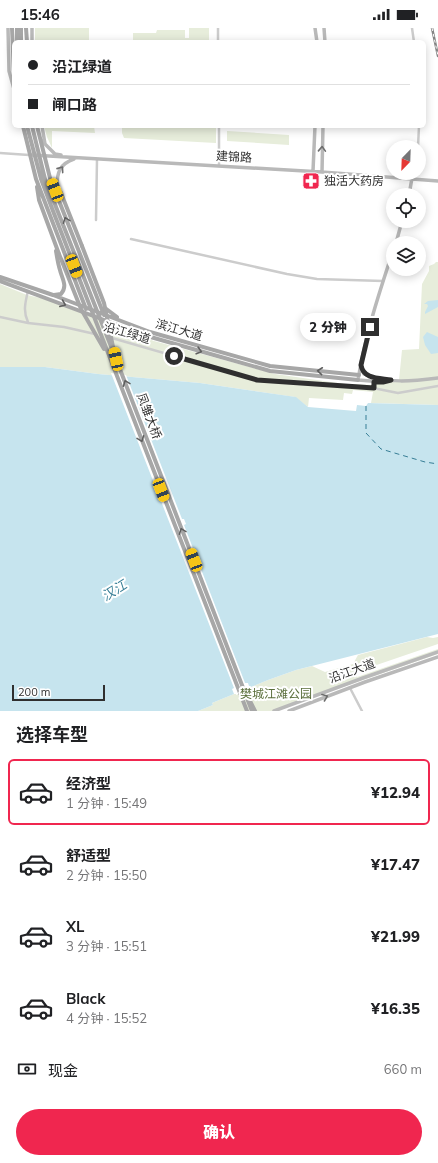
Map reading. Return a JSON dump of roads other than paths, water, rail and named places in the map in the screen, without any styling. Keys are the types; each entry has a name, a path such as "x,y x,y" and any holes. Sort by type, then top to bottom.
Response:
{"main road":[{"path":"12,28 13,40"},
{"path":"17,28 17,40"},
{"path":"21,28 21,40"},
{"path":"26,28 27,40"},
{"path":"22,128 36,179 88,314"},
{"name":"凤雏大桥","path":"28,128 41,179 111,361 241,690 252,711"},
{"name":"凤雏大桥","path":"32,128 45,179 116,359 241,690 246,711"},
{"path":"38,128 50,178 106,321"},
{"path":"50,178 61,193 104,303 116,359"},
{"path":"36,179 39,200 55,245 81,308 111,361"},
{"path":"53,295 61,294 65,290 65,283 59,270 55,245"},
{"name":"滨江大道","path":"0,277 53,295 150,332 270,366 359,378"},
{"name":"滨江大道","path":"0,281 147,336 270,371 359,378"},
{"path":"94,292 107,310 128,324"},
{"path":"241,690 255,711"}],"street":[{"path":"8,28 9,71 12,82"},
{"path":"32,28 32,40"},
{"path":"218,28 218,40"},
{"path":"315,28 316,40"},
{"path":"324,28 325,40"},
{"path":"412,28 414,40"},
{"path":"42,128 46,145"},
{"path":"219,128 219,166"},
{"path":"313,171 315,128"},
{"path":"322,172 323,128"},
{"path":"418,140 419,128"},
{"path":"40,138 55,154 76,158"},
{"path":"0,153 29,155"},
{"name":"建锦路","path":"29,155 386,176"},
{"path":"57,188 57,176 59,171 64,164 76,158"},
{"path":"96,220 98,159"},
{"name":"建锦路","path":"426,180 438,181"},
{"path":"131,239 287,274 317,279 383,281"},
{"path":"386,272 368,334 359,378 374,382 391,380"},
{"path":"28,291 24,315 28,323"},
{"name":"沿江绿道","path":"0,317 28,323 48,324 91,333 257,380 374,388 398,392 438,386"},
{"path":"361,365 364,374 370,377 412,381 438,378"},
{"path":"374,382 374,388"},
{"name":"沿江大道","path":"274,711 438,652"},
{"name":"沿江大道","path":"289,711 438,657"},
{"path":"350,688 362,711"}],"water":[{"path":"438,300 438,307 425,314 428,306 427,304 424,304 428,301"},
{"path":"427,332 438,337 438,353 431,354 425,345 423,337"},
{"name":"汉江","path":"0,367 45,367 98,374 200,383 296,397 308,407 356,411 357,405 366,406 368,403 438,405 438,634 296,670 212,703 213,705 198,711 0,711"}],"railway":[{"path":"432,28 438,56"}],"place":[{"name":"独活大药房","path":"311,181"}],"park label":[{"name":"樊城江滩公园","path":"276,694"}]}
